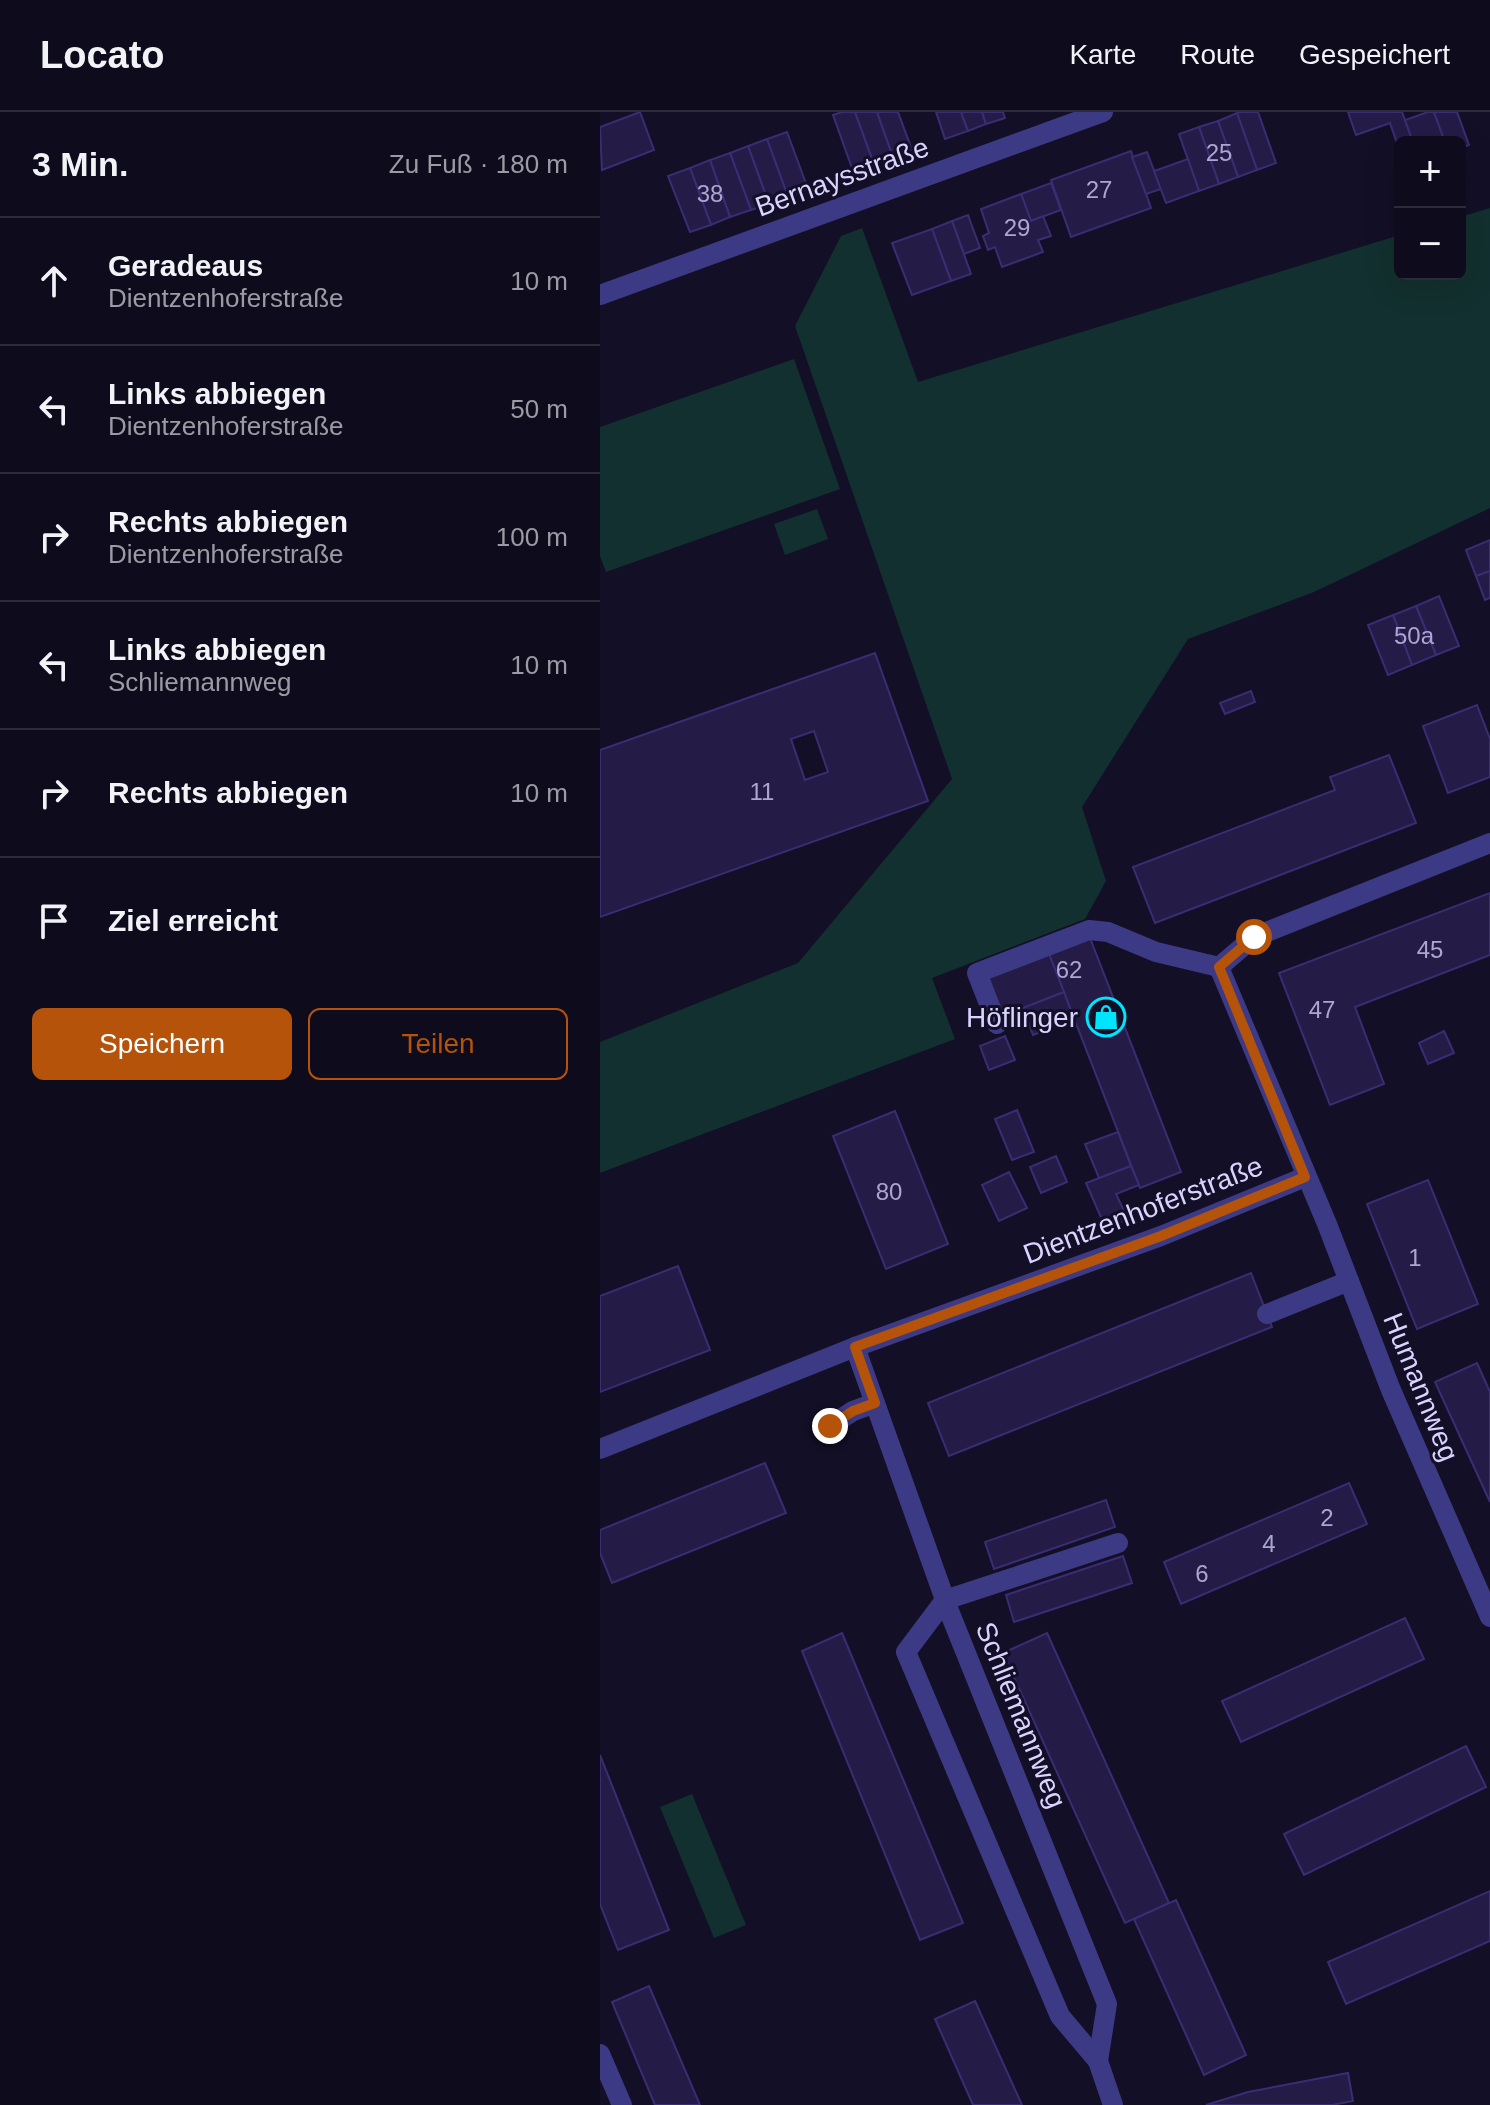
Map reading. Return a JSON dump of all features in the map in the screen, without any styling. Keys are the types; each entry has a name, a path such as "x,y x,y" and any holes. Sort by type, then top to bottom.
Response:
{"street":[{"name":"Bernaysstraße","path":"600,295 1103,112"},
{"path":"997,1024 977,973 1089,930 1108,932 1156,952 1219,967 1254,937 1490,843"},
{"name":"Dientzenhoferstraße","path":"600,1449 855,1347 1147,1241 1305,1177 1219,967"},
{"name":"Humannweg","path":"1305,1177 1391,1390 1490,1617"},
{"path":"1267,1314 1349,1281"},
{"name":"Schliemannweg","path":"855,1347 945,1600 1107,2004 1098,2061 1113,2105"},
{"path":"830,1426 853,1411 875,1403"},
{"path":"1098,2061 1060,2016 906,1652 945,1600 1118,1543"},
{"path":"600,2054 622,2105"}],"green space":[{"path":"1490,208 1490,508 1314,592 1188,639 1082,807 1106,881 1085,919 932,978 955,1039 600,1173 600,1042 798,963 952,779 795,326 841,236 862,228 918,382 1394,237 1394,280 1466,280 1466,215"},
{"path":"794,359 840,489 606,572 600,556 600,427"},
{"path":"817,509 828,539 785,555 774,524"},
{"path":"692,1794 746,1925 714,1938 660,1807"}],"building":[{"path":"640,112 654,150 602,170 600,127"},
{"path":"855,112 874,164 853,171 833,115"},
{"path":"855,112 877,112 893,157 874,164"},
{"path":"877,112 898,112 912,150 893,157"},
{"path":"936,112 961,112 968,131 945,139"},
{"path":"961,112 982,112 986,124 968,131"},
{"path":"982,112 1003,112 1005,118 986,124"},
{"path":"1258,112 1276,163 1257,170 1237,113"},
{"path":"1348,112 1402,112 1411,136 1394,136 1390,123 1356,135"},
{"path":"1434,112 1443,136 1411,136 1405,120"},
{"path":"1434,112 1457,112 1466,136 1443,136"},
{"path":"1237,113 1257,170 1238,177 1218,121"},
{"path":"1218,121 1238,177 1219,184 1199,127"},
{"path":"1199,127 1219,184 1199,191 1179,134"},
{"path":"787,132 808,189 788,197 767,139"},
{"path":"767,139 788,197 769,204 748,146"},
{"path":"748,146 769,204 751,210 730,153"},
{"path":"1131,151 1151,208 1071,237 1051,180"},
{"path":"1147,152 1161,189 1146,194 1132,157"},
{"path":"730,153 751,210 730,217 710,160"},
{"path":"1188,159 1199,191 1166,203 1154,171"},
{"path":"710,160 730,217 711,225 690,168"},
{"path":"690,168 711,225 690,232 668,176"},
{"path":"1051,183 1061,210 1031,221 1021,194"},
{"path":"1021,194 1031,221 1043,216 1051,236 1038,240 1043,252 1002,267 995,247 988,250 983,236 989,233 981,209"},
{"path":"968,215 980,248 964,254 952,221"},
{"path":"952,221 971,274 951,281 932,229"},
{"path":"932,229 951,281 912,295 892,243"},
{"path":"1490,540 1490,571 1476,576 1466,550"},
{"path":"1490,571 1490,598 1485,600 1476,576"},
{"path":"1439,596 1459,646 1436,655 1416,606"},
{"path":"1416,606 1436,655 1412,665 1393,615"},
{"path":"1393,615 1412,665 1388,675 1368,625"},
{"path":"875,653 928,801 600,917 600,750","holes":["814,731 828,772 805,780 791,739"]},
{"path":"1251,691 1255,702 1225,714 1220,703"},
{"path":"1477,705 1490,739 1490,777 1448,793 1423,726"},
{"path":"1389,755 1416,823 1155,923 1133,867 1335,790 1330,777"},
{"path":"1490,893 1490,955 1355,1007 1384,1084 1330,1105 1279,973"},
{"path":"1090,938 1181,1172 1140,1188 1049,954"},
{"path":"1049,954 1064,992 1003,1016 988,978"},
{"path":"1064,992 1074,1019 1033,1035 1023,1008"},
{"path":"1444,1031 1454,1053 1428,1064 1419,1043"},
{"path":"1005,1036 1015,1060 989,1070 980,1046"},
{"path":"1017,1110 1034,1152 1012,1160 995,1119"},
{"path":"895,1111 948,1244 886,1269 833,1136"},
{"path":"1118,1132 1131,1166 1099,1178 1085,1144"},
{"path":"1056,1156 1067,1182 1041,1193 1030,1167"},
{"path":"1131,1166 1139,1185 1116,1194 1128,1219 1106,1229 1086,1183"},
{"path":"1009,1172 1027,1208 999,1221 982,1185"},
{"path":"1428,1180 1478,1304 1417,1329 1367,1204"},
{"path":"678,1266 710,1350 600,1392 600,1296"},
{"path":"1251,1273 1272,1327 949,1456 928,1403"},
{"path":"1477,1363 1490,1392 1490,1502 1435,1382"},
{"path":"765,1463 786,1513 612,1583 600,1553 600,1530"},
{"path":"1349,1483 1367,1524 1181,1604 1164,1562"},
{"path":"1106,1500 1115,1527 994,1569 985,1542"},
{"path":"1123,1556 1132,1583 1014,1622 1006,1595"},
{"path":"1405,1618 1424,1659 1241,1742 1222,1701"},
{"path":"842,1633 963,1923 920,1940 802,1651"},
{"path":"1047,1633 1169,1903 1125,1923 1003,1653"},
{"path":"1466,1746 1486,1787 1304,1875 1284,1834"},
{"path":"600,1755 669,1930 618,1950 600,1904"},
{"path":"1490,1891 1490,1941 1346,2004 1328,1962"},
{"path":"1176,1900 1246,2055 1204,2075 1134,1919"},
{"path":"649,1986 700,2105 655,2105 612,2002"},
{"path":"975,2001 1022,2105 973,2105 935,2019"},
{"path":"1348,2073 1353,2101 1332,2105 1206,2105 1248,2092"}],"place":[{"name":"Höflinger","path":"1106,1017"}],"route":[{"path":"830,1426 853,1411 875,1403 855,1347 1161,1236 1305,1177 1219,967 1254,937"}]}
